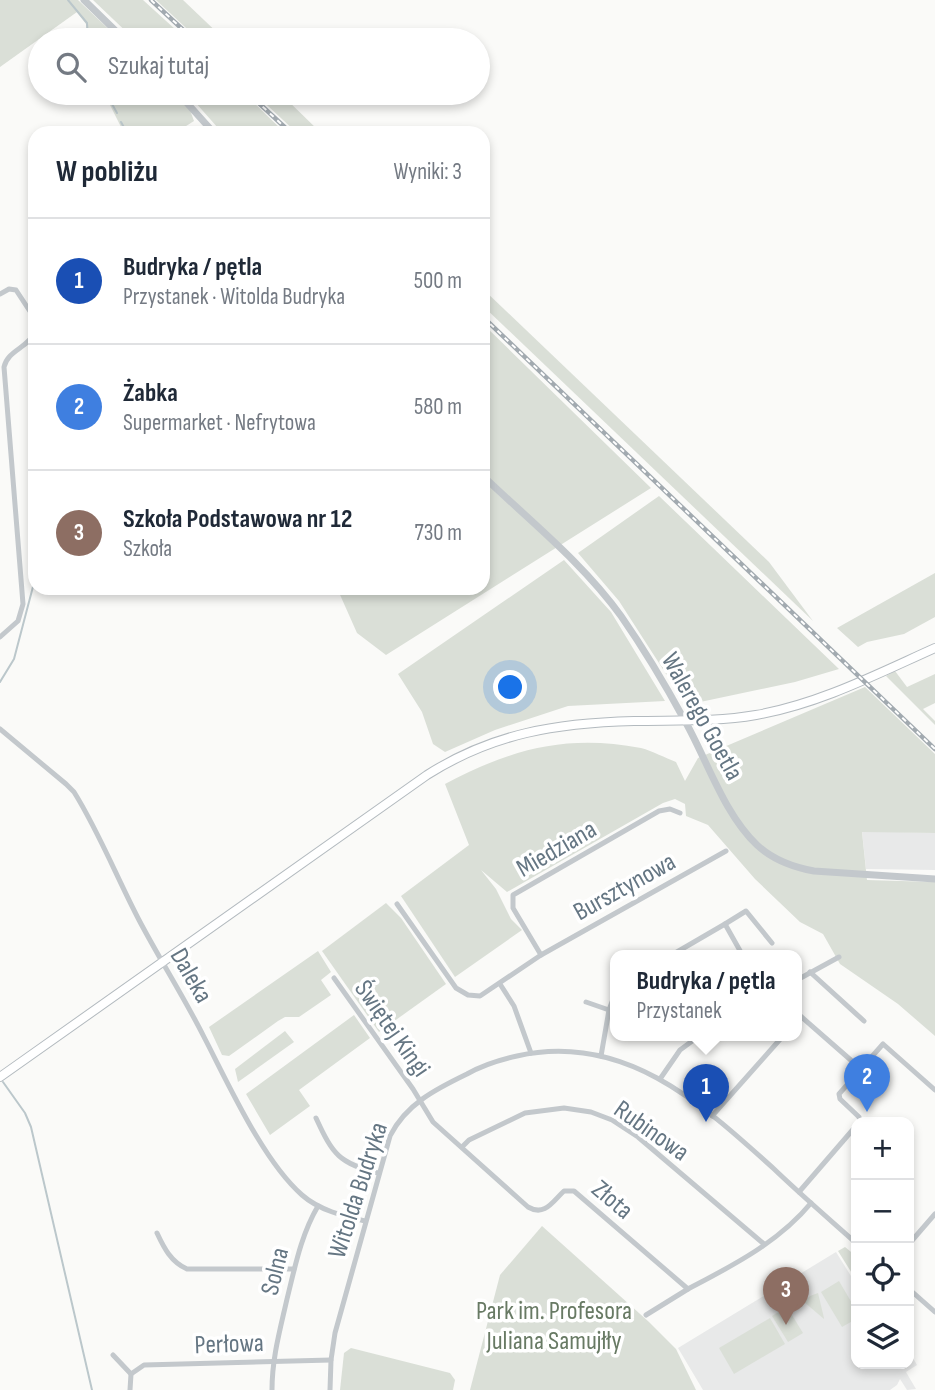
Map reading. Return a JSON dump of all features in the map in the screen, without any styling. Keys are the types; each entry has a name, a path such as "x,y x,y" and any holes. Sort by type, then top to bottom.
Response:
{"main road":[{"path":"0,1077 427,775 478,747 506,737 566,724 685,721 756,715 855,684 935,648"}],"street":[{"path":"84,0 113,28"},
{"path":"189,105 208,126"},
{"path":"0,294 7,289 16,290 28,308"},
{"path":"0,637 18,621 23,604 4,368 7,359 28,343"},
{"name":"Walerego Goetla","path":"490,483 587,575 621,616 685,721 737,821 757,845 770,856 795,868 935,879"},
{"name":"Daleka","path":"0,729 74,792 153,947 262,1143 295,1188 318,1206 365,1222"},
{"name":"Miedziana","path":"541,955 513,908 513,895 659,811 670,809 680,813"},
{"name":"Bursztynowa","path":"397,904 451,982 462,993 480,996 541,955 726,851"},
{"path":"680,950 746,911 772,943"},
{"path":"725,924 740,950"},
{"path":"802,977 839,957"},
{"path":"810,972 864,1021"},
{"name":"Świętej Kingi","path":"334,978 420,1101"},
{"path":"500,984 514,1006 531,1053"},
{"path":"586,1003 610,1010 601,1056"},
{"path":"802,1020 861,1069"},
{"path":"660,1079 680,1050 692,1041"},
{"path":"712,1116 779,1041"},
{"path":"858,1117 839,1097 883,1044 935,1090"},
{"name":"Witolda Budryka","path":"330,1390 335,1333 392,1130 403,1115 420,1101 474,1070 531,1053 571,1052 601,1056 630,1065 660,1079 712,1116 851,1239"},
{"name":"Złota","path":"420,1101 433,1122 528,1207 536,1211 547,1208 565,1191 574,1191 688,1289"},
{"name":"Rubinowa","path":"462,1147 469,1140 525,1113 564,1108 591,1112 612,1120 638,1136 764,1244"},
{"path":"316,1118 325,1137 342,1160 378,1173"},
{"path":"799,1192 851,1132"},
{"path":"646,1315 764,1244 790,1226 811,1203"},
{"name":"Solna","path":"272,1390 272,1361 294,1269 305,1230 318,1206"},
{"path":"910,1243 935,1214"},
{"path":"157,1233 169,1256 176,1264 187,1269 294,1269"},
{"path":"914,1293 935,1312"},
{"path":"113,1355 131,1374 130,1390"},
{"name":"Perłowa","path":"131,1374 144,1365 331,1360"}],"shaded area":[{"path":"862,831 935,833 935,870 866,869"},
{"path":"836,1252 851,1276 851,1369 911,1369 906,1372 916,1389 907,1390 900,1379 890,1390 703,1390 678,1348"}],"green space":[{"path":"0,0 78,0 107,28 86,28 77,12 55,28 28,28 28,47 0,67"},
{"path":"93,0 143,0 174,28 122,28"},
{"path":"156,0 183,0 212,28 186,28"},
{"path":"110,105 185,105 194,121 186,126 120,126"},
{"path":"198,105 256,105 278,126 216,126"},
{"path":"267,105 292,105 314,126 289,126"},
{"path":"490,296 769,562 813,621 490,313"},
{"path":"490,331 651,488 490,589"},
{"path":"659,496 839,669 795,682 686,705 619,601 578,553"},
{"path":"564,560 611,612 665,701 568,706 495,730 445,752 433,744 422,712 398,674"},
{"path":"935,573 935,617 904,634 867,642 858,647 837,628"},
{"path":"340,595 481,595 386,655 357,633"},
{"path":"895,671 907,687 935,674 935,703 923,709 935,721 935,725 886,676"},
{"path":"865,687 935,754 935,833 862,832 867,880 935,882 935,1036 898,1004 840,964 823,934 800,922 755,879 708,825 686,816 685,804 675,799 663,803 507,892 481,870 496,889 511,919 522,930 455,977 401,896 469,845 445,784 469,772 540,748 563,744 614,744 641,748 676,762 685,781 698,758"},
{"path":"386,903 401,918 446,984 379,1032 322,951"},
{"path":"318,951 331,972 321,980 331,995 299,1017 285,1017 278,1021 229,1056 222,1055 209,1027"},
{"path":"354,1015 370,1038 299,1090 310,1106 270,1135 246,1094"},
{"path":"285,1031 294,1042 238,1082 235,1069"},
{"name":"Park im. Profesora Juliana Samujłły","path":"542,1226 676,1349 696,1390 470,1390 500,1275"},
{"path":"845,1247 851,1252 851,1272 838,1251"},
{"path":"839,1281 851,1301 851,1322 842,1327 821,1292"},
{"path":"818,1293 824,1319 804,1302"},
{"path":"787,1307 803,1333 788,1342 772,1316"},
{"path":"770,1318 785,1344 734,1374 719,1348"},
{"path":"351,1348 450,1373 455,1380 453,1390 340,1390 344,1353"}],"waterway":[{"path":"68,0 87,23 87,28"},
{"path":"113,105 117,113"},
{"path":"121,122 123,126"},
{"path":"0,682 14,659 31,595"},
{"path":"3,1082 25,1113 31,1127 92,1390"}],"railway":[{"path":"151,0 181,28"},
{"path":"261,105 283,126"},
{"path":"490,324 935,749"}],"place":[{"name":"Żabka","path":"867,1112"},
{"name":"Budryka / pętla","path":"706,1122"},
{"name":"Szkoła Podstawowa nr 12","path":"786,1325"}]}
